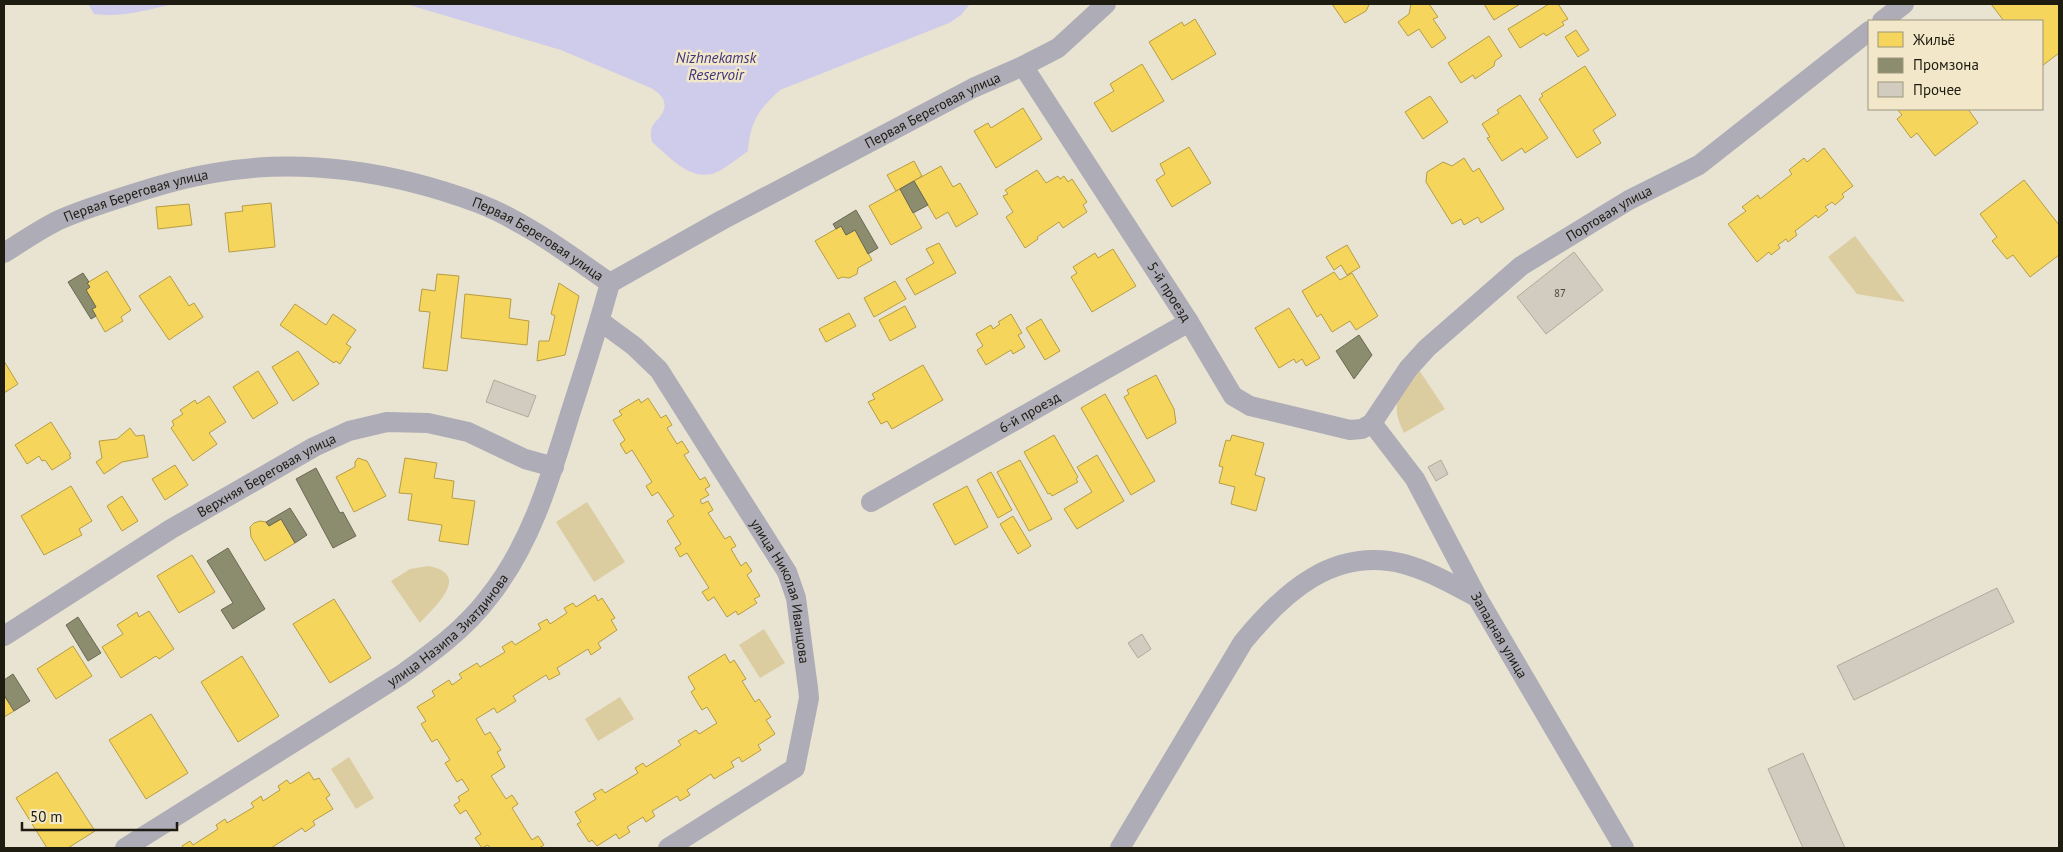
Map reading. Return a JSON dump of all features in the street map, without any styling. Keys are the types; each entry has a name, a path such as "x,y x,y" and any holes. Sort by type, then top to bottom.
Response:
{"street":[{"name":"Первая Береговая улица","path":"4,253 59,220 152,188 215,172 270,167 328,168 370,172 420,184 479,204 536,233 610,283 722,220 973,88 1058,48 1106,4"},
{"path":"1883,20 1904,4"},
{"name":"Портовая улица","path":"1372,423 1408,370 1427,348 1521,266 1629,200 1699,165 1868,32"},
{"name":"5-й проезд","path":"1023,66 1189,322 1233,396 1250,406 1350,430 1362,429 1372,423"},
{"name":"улица Назипа Зиатдинова","path":"125,848 401,675 440,646 469,620 504,577 532,526 554,467 610,283"},
{"name":"улица Николая Иванцова","path":"600,321 634,346 659,370 787,572 796,598 808,688 809,698 795,768 668,848"},
{"name":"6-й проезд","path":"871,502 1189,322"},
{"name":"Верхняя Береговая улица","path":"4,636 171,528 314,447 349,431 387,422 428,424 468,432 525,459 554,467"},
{"name":"Западная улица","path":"1372,423 1416,479 1477,597 1624,848"},
{"path":"1120,848 1243,642 1266,614 1286,596 1314,576 1340,564 1367,560 1403,564 1426,572 1477,597"}],"shaded area":[{"path":"1855,236 1905,302 1857,294 1828,257"},
{"path":"1419,370 1445,409 1404,433 1397,414 1398,399 1406,385"},
{"path":"587,502 625,562 594,582 556,522"},
{"path":"429,566 442,570 448,576 449,584 441,600 420,623 391,581 410,569"},
{"path":"764,629 785,663 760,678 739,645"},
{"path":"620,697 634,719 598,741 585,719"},
{"path":"349,757 374,798 356,809 331,769"}],"water":[{"path":"88,4 173,4 134,13 104,15 94,14"},
{"name":"Nizhnekamsk Reservoir","path":"406,4 970,4 961,15 949,23 780,90 766,103 753,124 748,151 719,171 700,174 682,167 652,142 652,127 662,114 665,106 661,96 651,88 561,50"}],"building: Жильё":[{"path":"1332,4 1369,5 1366,11 1345,23"},
{"path":"1411,4 1429,4 1438,17 1433,19 1446,38 1432,48 1419,29 1408,36 1398,22 1409,14"},
{"path":"1484,4 1520,4 1494,20"},
{"path":"1549,4 1558,4 1568,19 1562,22 1564,25 1546,36 1544,33 1520,48 1508,29"},
{"path":"1991,4 2059,4 2059,53 2043,65 2043,20 2003,20"},
{"path":"1195,19 1216,54 1172,80 1149,42 1182,22 1184,26"},
{"path":"1576,30 1589,50 1578,57 1565,37"},
{"path":"1489,36 1502,56 1495,61 1494,66 1475,79 1473,75 1461,83 1448,63"},
{"path":"1142,64 1164,101 1112,132 1094,103 1114,91 1110,84"},
{"path":"1585,66 1616,115 1593,130 1601,143 1577,158 1539,99 1543,96 1541,94"},
{"path":"1520,95 1548,138 1525,153 1522,148 1502,161 1487,138 1490,137 1482,124 1499,113 1497,110"},
{"path":"1430,96 1448,122 1423,139 1405,112"},
{"path":"1023,108 1042,139 996,168 974,131 988,123 991,128"},
{"path":"1898,110 1969,110 1978,123 1935,156 1917,133 1911,138 1897,119 1902,115"},
{"path":"1189,147 1211,183 1172,207 1156,180 1165,174 1160,164"},
{"path":"1824,148 1853,186 1842,194 1844,197 1835,205 1832,202 1825,207 1828,210 1818,218 1816,215 1795,231 1797,235 1788,242 1786,239 1778,245 1780,248 1771,255 1769,252 1757,262 1728,224 1746,211 1742,207 1758,195 1760,199 1792,174 1789,170 1804,158 1807,162"},
{"path":"1464,158 1473,172 1479,168 1504,209 1481,223 1478,217 1464,225 1461,219 1452,224 1426,182 1427,172 1443,162 1452,166"},
{"path":"914,161 922,176 896,191 887,175"},
{"path":"941,166 953,187 960,183 978,214 956,227 948,212 936,219 914,181"},
{"path":"1037,170 1046,183 1058,176 1060,179 1064,176 1068,182 1072,179 1087,202 1083,205 1087,212 1063,228 1059,222 1025,248 1006,217 1013,212 1003,196 1008,194 1005,190"},
{"path":"2024,180 2059,225 2059,255 2030,277 2013,255 2007,259 1992,241 1997,237 1980,214"},
{"path":"900,189 922,228 891,245 869,206"},
{"path":"271,203 275,247 229,252 225,213 243,211 242,206"},
{"path":"189,204 192,225 158,229 156,207"},
{"path":"841,226 846,235 855,230 872,260 858,268 857,274 849,278 842,277 838,279 815,241"},
{"path":"939,243 956,273 915,295 906,279 934,263 926,249"},
{"path":"1347,245 1360,267 1347,275 1341,265 1334,270 1326,257"},
{"path":"1113,249 1136,286 1092,312 1071,277 1077,273 1073,267 1095,253 1098,258"},
{"path":"107,271 131,310 121,317 123,321 105,332 92,309 96,307 86,290 90,287 87,283"},
{"path":"1334,272 1340,280 1352,273 1378,316 1356,330 1350,321 1332,332 1321,314 1317,317 1302,291"},
{"path":"437,274 459,276 447,371 423,368 430,312 419,311 422,289 435,291"},
{"path":"170,276 189,306 194,303 203,317 169,340 139,296"},
{"path":"895,281 906,299 874,317 864,298"},
{"path":"559,283 579,296 565,355 537,361 539,341 549,341 555,316 551,314"},
{"path":"465,294 511,299 509,318 529,321 527,345 461,338"},
{"path":"295,304 326,325 333,314 356,330 346,344 351,347 340,364 336,361 334,363 280,325"},
{"path":"905,306 916,327 890,341 879,320"},
{"path":"1289,308 1320,358 1306,366 1302,359 1296,363 1294,359 1279,368 1255,328"},
{"path":"849,313 856,326 826,342 819,329"},
{"path":"1011,314 1022,333 1018,335 1025,347 1013,354 1011,350 986,365 977,350 983,346 976,334 991,325 993,329 1000,324 998,322"},
{"path":"1041,319 1060,351 1045,360 1026,328"},
{"path":"298,351 319,384 293,401 272,367"},
{"path":"4,361 18,384 4,393"},
{"path":"923,365 943,400 892,429 887,421 881,424 868,402 875,399 872,394"},
{"path":"258,371 278,403 253,419 233,387"},
{"path":"1156,375 1174,409 1176,423 1147,439 1124,397 1129,394 1127,390"},
{"path":"1105,394 1155,481 1131,495 1081,408"},
{"path":"209,396 226,422 209,433 217,444 193,461 171,428 174,425 172,421 183,414 180,410 195,400 197,404"},
{"path":"648,398 661,418 666,415 672,425 667,428 677,444 682,441 689,452 684,455 700,480 705,477 710,486 705,489 709,495 700,500 702,504 708,501 713,510 708,513 725,539 730,536 736,546 731,549 741,566 746,562 752,571 747,575 760,596 754,599 757,603 738,615 736,611 727,617 714,597 708,601 702,592 709,588 687,553 680,557 675,548 681,544 667,521 674,516 658,492 652,496 646,486 652,482 632,450 626,454 620,444 625,440 613,420 622,415 619,411 639,399 641,403"},
{"path":"51,422 71,454 69,455 71,458 52,470 45,460 42,461 39,456 27,464 15,445"},
{"path":"130,428 136,436 144,435 148,457 122,462 104,474 96,462 102,458 99,441 117,439"},
{"path":"1054,435 1078,477 1076,479 1078,482 1052,496 1050,493 1048,494 1024,452"},
{"path":"1232,435 1264,443 1255,475 1265,478 1256,511 1231,504 1235,487 1219,483 1223,467 1219,466 1226,440 1230,441"},
{"path":"1097,455 1124,501 1077,529 1064,509 1092,492 1077,467"},
{"path":"358,458 367,461 386,496 354,512 336,477 355,467 355,462"},
{"path":"405,458 437,463 434,478 454,481 452,498 475,501 468,545 439,541 442,525 408,520 412,494 399,493"},
{"path":"1020,460 1052,519 1029,531 997,472"},
{"path":"175,465 188,485 165,500 152,479"},
{"path":"991,472 1012,510 998,518 977,480"},
{"path":"71,486 92,521 79,529 82,535 44,555 21,516"},
{"path":"967,486 988,527 955,545 933,504"},
{"path":"122,496 138,521 122,531 107,506"},
{"path":"1013,516 1031,546 1018,554 1000,524"},
{"path":"281,519 295,543 265,561 251,537 250,527 260,521 266,522 269,526"},
{"path":"192,555 215,592 179,613 157,576"},
{"path":"595,595 598,601 602,598 615,618 611,620 617,630 598,643 601,648 591,655 588,649 557,668 560,674 549,680 546,675 513,696 516,701 497,713 494,708 476,719 485,735 490,732 501,750 497,752 505,767 491,776 506,799 512,795 518,804 512,808 532,840 538,836 544,845 539,848 490,848 488,845 482,848 475,838 481,834 466,810 460,814 454,805 460,801 458,797 469,790 462,779 457,782 445,763 450,760 437,739 432,742 421,724 426,721 417,707 435,696 432,691 449,680 452,685 462,678 459,674 477,663 480,667 505,652 502,647 512,641 515,645 541,629 538,624 547,619 550,624 567,613 564,608 573,603 576,607"},
{"path":"334,599 371,658 330,683 293,624"},
{"path":"149,611 174,649 159,659 156,656 121,678 102,647 123,634 117,625 137,612 139,617"},
{"path":"73,646 92,676 56,699 37,669"},
{"path":"725,654 730,663 734,660 746,679 742,681 755,702 759,699 771,717 766,720 775,734 758,745 761,750 742,762 739,757 731,762 734,767 714,779 711,774 687,790 690,795 680,801 677,796 652,811 655,816 646,822 643,817 627,827 630,832 619,839 616,834 597,846 592,840 589,842 577,824 581,822 575,812 596,799 593,794 602,789 605,793 638,773 635,768 643,763 646,767 681,745 678,741 696,730 699,734 717,723 707,707 702,710 691,692 695,689 688,677"},
{"path":"242,656 279,716 238,742 201,682"},
{"path":"4,695 14,711 4,717"},
{"path":"151,714 188,773 146,799 109,740"},
{"path":"57,772 95,831 68,848 47,848 16,798"},
{"path":"309,772 314,780 319,778 330,795 326,798 333,809 313,821 315,825 305,832 302,828 271,848 183,848 182,846 190,841 193,845 218,829 216,825 225,819 227,823 254,807 251,803 261,796 263,801 280,790 278,786 287,780 290,784"}],"building: Промзона":[{"path":"914,181 928,205 913,213 900,189"},
{"path":"856,210 878,248 868,254 855,230 846,235 841,226 836,229 833,224"},
{"path":"83,273 90,287 86,290 96,307 92,309 96,316 91,319 68,282"},
{"path":"1359,335 1372,355 1354,379 1336,351"},
{"path":"316,468 340,513 343,512 356,536 333,548 296,479"},
{"path":"290,508 307,535 295,543 281,519 269,526 266,522"},
{"path":"228,548 265,609 233,629 221,610 233,603 207,561"},
{"path":"78,617 101,653 88,661 66,625"},
{"path":"13,674 30,701 14,711 4,695 4,680"}],"building: Прочее":[{"path":"1574,252 1603,290 1546,334 1517,297"},
{"path":"494,380 536,396 528,417 486,402"},
{"path":"1441,460 1448,474 1436,481 1428,467"},
{"path":"1997,588 2014,622 1854,700 1837,666"},
{"path":"1142,634 1151,649 1138,658 1128,643"},
{"path":"1803,753 1845,848 1803,848 1768,769"}]}
